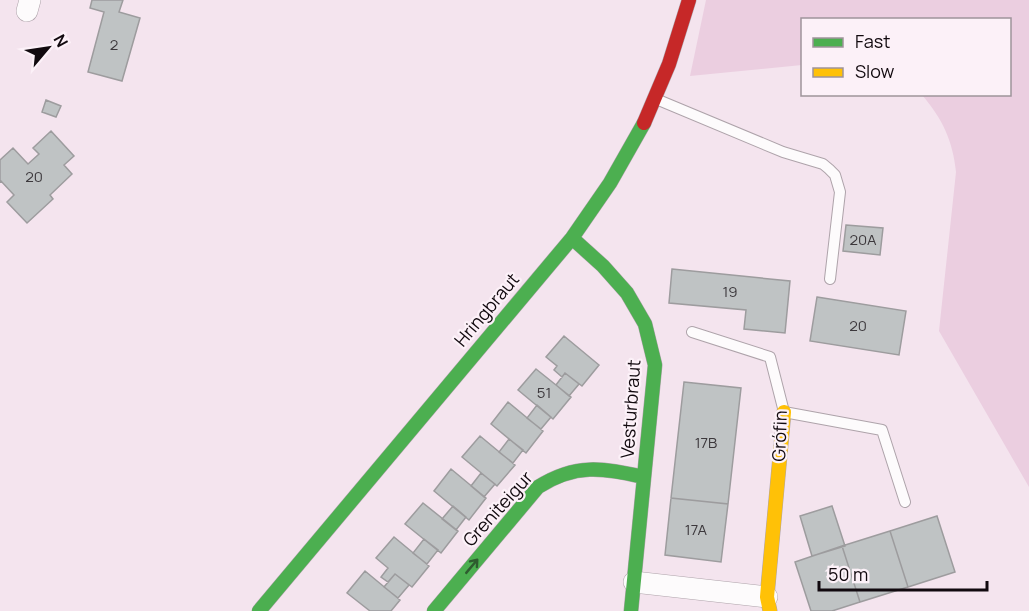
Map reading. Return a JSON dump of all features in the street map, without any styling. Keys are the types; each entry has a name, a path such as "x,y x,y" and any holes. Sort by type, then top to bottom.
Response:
{"street":[{"name":"Hringbraut","path":"259,611 572,238 615,178 656,99 675,52 690,0"},
{"name":"Vesturbraut","path":"572,238 610,272 626,290 646,324 656,365 631,611"},
{"name":"Grófin","path":"634,582 769,604 784,412"},
{"name":"Greniteigur","path":"434,611 538,487 550,479 576,469 590,467 644,477"}],"lane":[{"path":"656,99 783,152 823,164 830,169 835,175 840,192 830,279"},
{"name":"Grófin","path":"692,332 770,357 784,412"},
{"path":"784,412 882,430 905,502"}],"shaded area":[{"path":"706,0 1029,0 1029,487 939,331 956,172 952,150 945,131 923,96 1011,96 1011,18 801,18 801,65 690,76"}],"building":[{"path":"92,0 123,0 119,12 140,18 122,81 88,72 104,12 90,8"},
{"path":"46,100 61,106 56,117 42,112"},
{"path":"51,131 74,156 64,165 72,174 50,195 53,199 27,223 7,202 14,195 0,182 0,160 13,148 28,164 39,154 33,148"},
{"path":"846,225 883,228 880,255 843,251"},
{"path":"672,269 790,281 785,333 744,329 746,310 669,303"},
{"path":"817,297 906,311 899,355 810,341"},
{"path":"564,336 599,365 582,386 565,373 562,377 554,370 557,366 546,357"},
{"path":"536,369 571,397 553,419 518,390"},
{"path":"565,373 579,384 569,396 556,385"},
{"path":"684,382 741,388 728,504 671,498"},
{"path":"508,402 543,431 526,453 491,424"},
{"path":"537,405 551,417 541,429 527,418"},
{"path":"480,436 515,465 497,486 462,457"},
{"path":"509,439 523,450 513,463 499,452"},
{"path":"451,469 486,498 469,520 434,491"},
{"path":"481,473 495,484 484,497 471,486"},
{"path":"671,498 728,504 721,562 665,555"},
{"path":"423,503 458,531 441,553 405,524"},
{"path":"453,506 466,517 456,530 442,519"},
{"path":"832,506 845,546 812,556 800,516"},
{"path":"937,516 955,572 908,587 890,531"},
{"path":"890,531 908,587 860,602 842,546"},
{"path":"394,537 429,566 412,587 395,574 388,582 381,577 388,568 376,558"},
{"path":"424,539 438,550 427,564 413,553"},
{"path":"842,546 860,602 832,611 811,611 795,562"},
{"path":"365,571 400,600 391,611 370,611 347,593"},
{"path":"395,574 409,585 398,598 384,587"}],"traffic: fast":[{"path":"259,611 572,238 610,183 644,123"},
{"path":"572,238 603,266 627,293 645,324 655,365 631,611"},
{"path":"434,611 538,487 552,479 577,471 615,471 644,477"}],"traffic: slow":[{"path":"770,611 767,597 784,412"}],"traffic: jam":[{"path":"644,123 669,64 689,0"}]}
